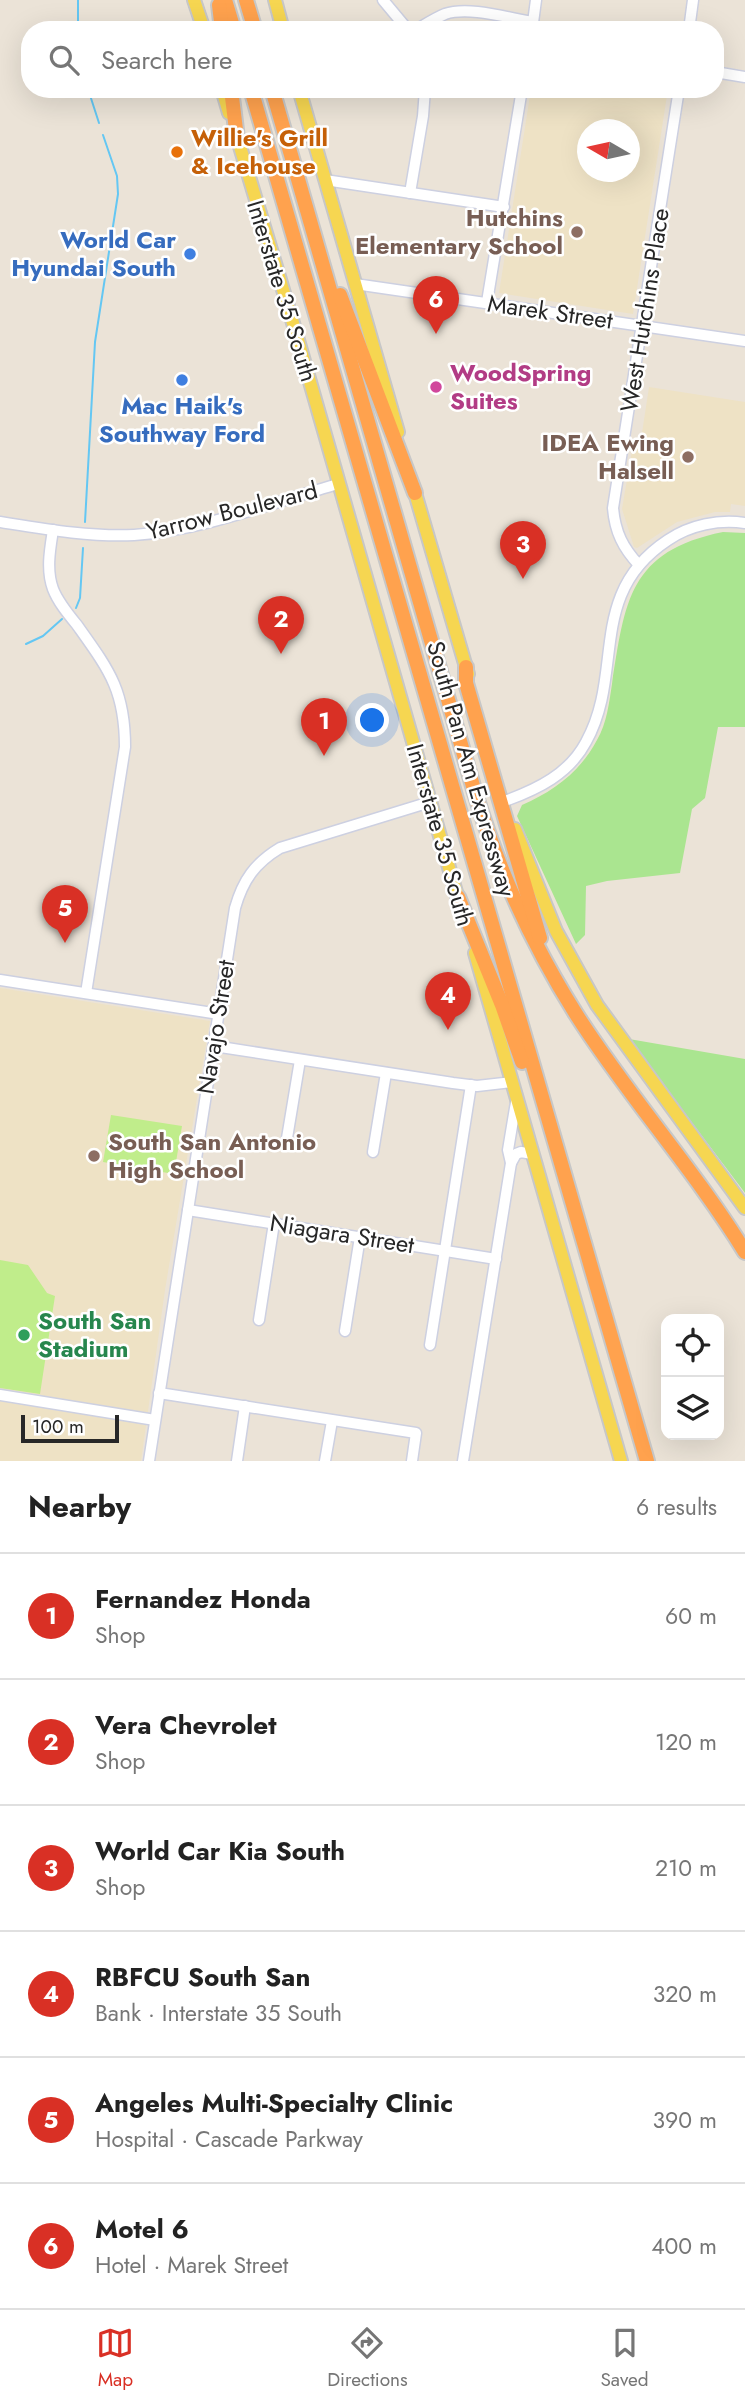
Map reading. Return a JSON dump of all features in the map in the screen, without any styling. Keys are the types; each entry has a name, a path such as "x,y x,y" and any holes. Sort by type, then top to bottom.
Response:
{"highway":[{"path":"218,0 221,21"},
{"path":"225,0 231,21"},
{"path":"246,0 252,21"},
{"path":"232,98 237,138"},
{"name":"South Pan Am Expressway","path":"254,98 647,1461"},
{"name":"South Pan Am Expressway","path":"275,98 488,836 521,916 568,1000 745,1252"},
{"path":"286,136 312,200 338,288 415,493"},
{"path":"466,667 466,683 518,869 539,936 568,1000"},
{"path":"458,897 557,1150"}],"main road":[{"path":"194,0 201,21"},
{"path":"275,0 281,21"},
{"name":"Interstate 35 South","path":"225,98 294,327 621,1461"},
{"path":"302,98 505,800 526,861 556,931 597,1005 745,1208"}],"street":[{"path":"383,0 400,21"},
{"path":"533,21 536,0"},
{"path":"690,21 693,0"},
{"path":"432,21 445,14 457,12 470,12 510,21"},
{"path":"724,73 745,76"},
{"path":"410,193 424,98"},
{"path":"487,302 521,98"},
{"name":"West Hutchins Place","path":"639,565 620,540 614,522 614,508 678,98"},
{"path":"325,180 503,207"},
{"name":"Marek Street","path":"355,284 745,341"},
{"name":"Yarrow Boulevard","path":"0,522 107,535 169,530 189,527 338,484"},
{"path":"505,800 535,790 550,781 565,769 586,742 601,698 617,602 639,565 655,549 687,530 722,522 745,523"},
{"path":"53,530 49,562 53,587 61,603 109,670 121,695 125,721 125,747 86,993"},
{"name":"Navajo Street","path":"149,1461 235,908 243,883 251,871 271,854 289,845 430,802"},
{"path":"0,980 219,1014"},
{"path":"214,1046 471,1085 512,1082"},
{"path":"287,1138 300,1060"},
{"path":"373,1152 386,1073"},
{"path":"430,1345 471,1085"},
{"path":"511,1163 508,1150 517,1100"},
{"path":"463,1461 511,1163 516,1154 532,1154"},
{"name":"Niagara Street","path":"188,1210 496,1259"},
{"path":"259,1320 274,1223"},
{"path":"345,1331 360,1237"},
{"path":"159,1393 416,1433 412,1461"},
{"path":"0,1395 155,1420"},
{"path":"237,1461 245,1406"},
{"path":"325,1461 332,1421"}],"shaded area":[{"name":"Hutchins Elementary School","path":"530,98 667,98 633,314 499,293"},
{"name":"IDEA Ewing Halsell","path":"649,387 745,402 745,506 731,504 730,512 715,512 677,522 637,548 634,547 622,509 633,445 640,446"},
{"name":"South San Antonio High School","path":"0,988 210,1021 165,1290 141,1461 0,1461"}],"green space":[{"path":"723,532 745,533 745,727 718,727 705,798 692,809 680,873 586,886 585,935 576,944 517,816 522,805 555,787 583,762 600,733 609,706 622,628 637,584 650,567 668,552 692,541"},
{"path":"629,1039 745,1059 745,1193"},
{"path":"111,1115 182,1126 174,1174 103,1162"},
{"name":"South San Stadium","path":"0,1260 28,1265 47,1293 55,1296 40,1394 0,1388"}],"waterway":[{"path":"78,0 78,21"},
{"path":"91,98 99,123"},
{"path":"85,522 95,342 118,194 117,176 103,135"},
{"path":"76,608 80,598 83,548"},
{"path":"26,644 43,636 62,619"}],"place":[{"name":"Willie's Grill & Icehouse","path":"177,152"},
{"name":"Hutchins Elementary School","path":"577,232"},
{"name":"World Car Hyundai South","path":"190,254"},
{"name":"Motel 6","path":"436,334"},
{"name":"Mac Haik's Southway Ford","path":"182,380"},
{"name":"WoodSpring Suites","path":"436,387"},
{"name":"IDEA Ewing Halsell","path":"688,457"},
{"name":"World Car Kia South","path":"523,579"},
{"name":"Vera Chevrolet","path":"281,654"},
{"name":"Fernandez Honda","path":"324,756"},
{"name":"Angeles Multi-Specialty Clinic","path":"65,943"},
{"name":"RBFCU South San","path":"448,1030"},
{"name":"South San Antonio High School","path":"94,1156"},
{"name":"South San Stadium","path":"24,1335"}]}
